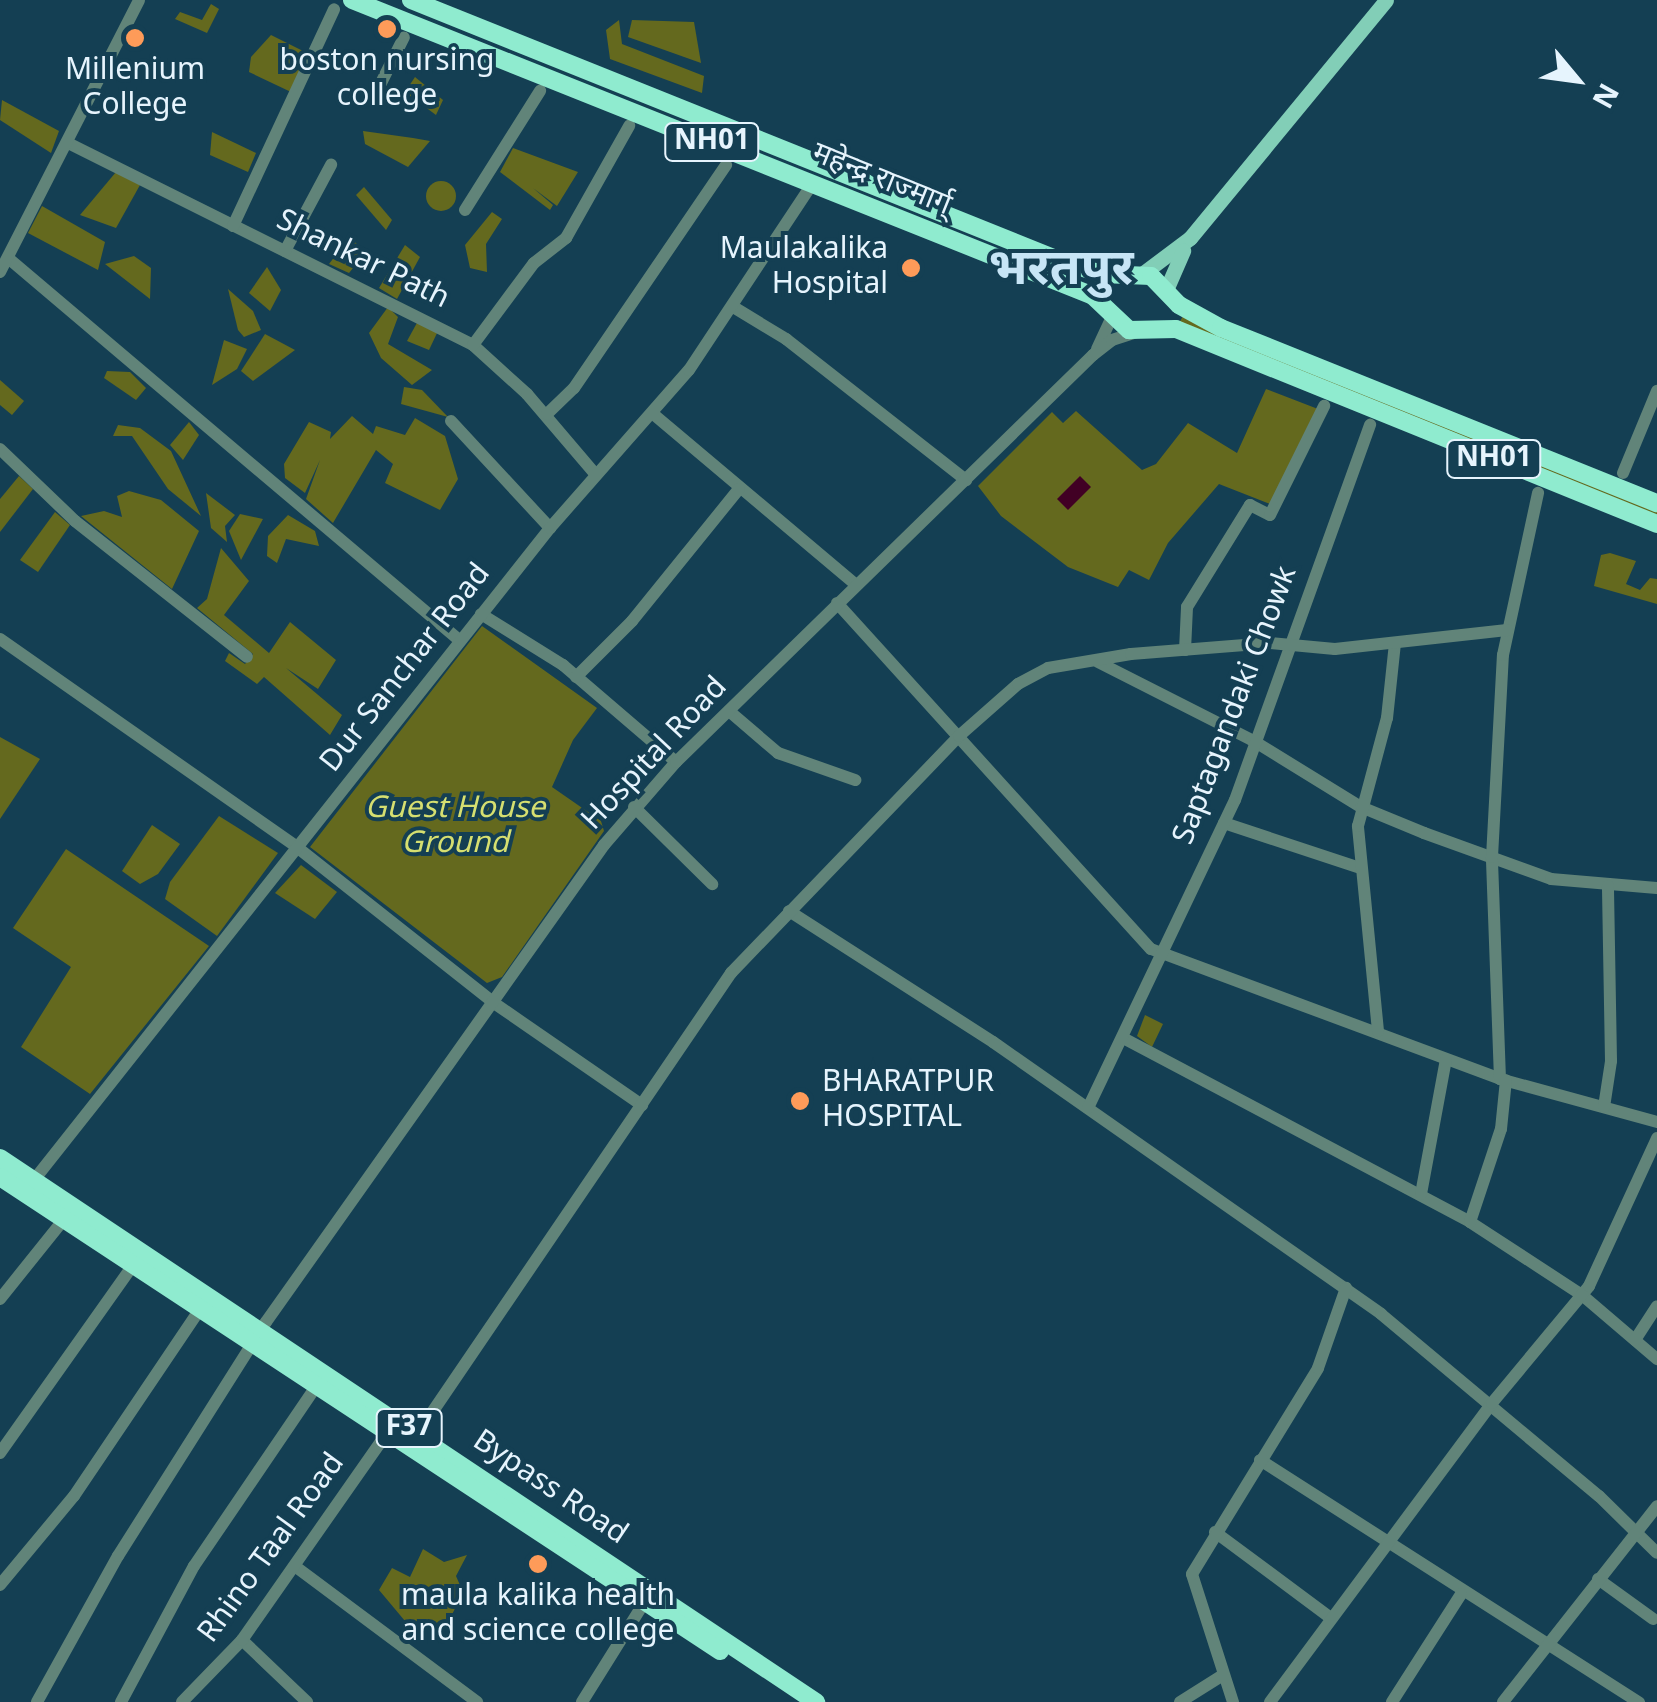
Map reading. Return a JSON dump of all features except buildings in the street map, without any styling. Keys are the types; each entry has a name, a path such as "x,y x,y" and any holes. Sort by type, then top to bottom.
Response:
{"highway":[{"name":"महेन्द्र राज्मार्ग्","path":"352,0 813,184 1112,311 1143,331 1176,329 1657,524"},
{"name":"महेन्द्र राज्मार्ग्","path":"411,0 1061,261 1102,274 1138,274 1221,328 1657,503"},
{"path":"1112,311 1118,283 1138,274"},
{"path":"1143,331 1166,314 1167,293"},
{"name":"Bypass Road","path":"0,1158 645,1601 804,1700"},
{"name":"Bypass Road","path":"0,1178 200,1309 259,1338"},
{"name":"Bypass Road","path":"413,1441 804,1700"}],"main road":[{"path":"1138,274 1190,238 1386,0"},
{"path":"1167,293 1190,238"}],"street":[{"path":"139,0 3,264 460,640"},
{"path":"233,226 334,9"},
{"path":"381,83 404,37"},
{"path":"464,210 540,91"},
{"path":"474,346 534,263 566,238 629,126"},
{"name":"Shankar Path","path":"68,143 474,346 546,414 596,475"},
{"path":"285,252 331,165"},
{"path":"546,414 574,388 726,165"},
{"name":"Dur Sanchar Road","path":"34,1180 550,528 652,413 735,308 813,184"},
{"path":"735,308 797,347 966,480"},
{"name":"Hospital Road","path":"1093,355 1112,311"},
{"name":"Hospital Road","path":"37,1702 118,1556 259,1338 634,807 1093,355 1112,340 1143,331"},
{"path":"1622,473 1657,391"},
{"path":"1185,650 1187,606 1250,504 1270,515 1324,406"},
{"path":"652,413 856,585"},
{"path":"451,422 550,528"},
{"name":"Saptagandaki Chowk","path":"1088,1108 1125,1039 1224,823 1370,424"},
{"path":"0,449 75,521 247,657"},
{"path":"576,677 601,644 632,621 738,489"},
{"path":"1470,1222 1501,1129 1503,1079 1492,857 1507,630 1538,493"},
{"path":"838,603 1142,942 1503,1079 1657,1122"},
{"path":"481,614 576,677 676,762"},
{"path":"413,1441 731,973 959,736 1034,674 1185,650 1394,643 1507,630"},
{"path":"0,639 298,848 494,1004 642,1105"},
{"path":"1378,1031 1360,868 1361,806 1387,718 1394,643"},
{"path":"1098,662 1252,740 1361,806 1550,879 1657,888"},
{"path":"728,711 778,752 855,780"},
{"path":"634,807 712,884"},
{"path":"1224,823 1360,868"},
{"path":"1604,1107 1611,1023 1608,886"},
{"path":"789,911 1088,1108 1346,1288 1492,1403 1657,1553"},
{"path":"1125,1039 1470,1222 1582,1296 1657,1359"},
{"path":"1421,1194 1446,1059"},
{"path":"1270,1702 1492,1403 1582,1296 1624,1220 1657,1138"},
{"path":"0,1299 64,1219"},
{"path":"0,1453 133,1264"},
{"path":"1234,1702 1192,1586 1196,1562 1318,1368 1346,1288"},
{"path":"1635,1340 1657,1306"},
{"path":"0,1586 74,1496 200,1309"},
{"path":"121,1702 194,1566 321,1380"},
{"name":"Rhino Taal Road","path":"186,1701 242,1640 391,1426"},
{"path":"1260,1460 1461,1594 1548,1643 1639,1702"},
{"path":"1504,1702 1657,1506"},
{"path":"1215,1532 1331,1618"},
{"path":"296,1567 477,1702"},
{"path":"1598,1579 1653,1619"},
{"path":"1392,1702 1461,1594"},
{"path":"582,1702 645,1601"},
{"path":"242,1640 308,1702"},
{"path":"1180,1702 1224,1675"},
{"path":"1610,1702 1618,1689"}],"green space":[{"path":"211,4 219,9 207,33 175,19 180,12 202,20"},
{"path":"619,20 622,44 704,76 702,93 610,59 606,30"},
{"path":"632,20 694,22 701,63 628,37"},
{"path":"271,35 307,53 291,92 249,72 251,57"},
{"path":"415,77 443,100 436,115 405,92"},
{"path":"2,100 59,131 51,153 0,120"},
{"path":"363,131 430,141 408,167 365,144"},
{"path":"212,132 256,153 248,172 210,155"},
{"path":"513,148 578,172 557,206 533,188 553,205 550,210 500,172"},
{"path":"116,172 140,185 116,228 80,215"},
{"path":"441,181 451,186 456,196 451,206 441,211 431,206 426,196 431,186"},
{"path":"364,187 392,220 386,230 356,195"},
{"path":"42,206 105,242 98,270 28,233"},
{"path":"492,212 502,219 486,244 487,272 470,268 465,245"},
{"path":"349,238 367,251 349,273 329,264"},
{"path":"405,245 420,257 397,299 379,288"},
{"path":"134,256 151,268 150,299 105,264"},
{"path":"267,267 281,290 270,311 249,293"},
{"path":"228,289 253,311 261,330 244,337 238,330"},
{"path":"388,307 398,317 388,344 432,370 412,385 381,358 369,333"},
{"path":"1183,316 1657,509 1657,515 1179,323"},
{"path":"418,321 438,331 429,350 407,341"},
{"path":"265,334 295,350 253,381 241,371"},
{"path":"224,340 247,349 237,369 212,385"},
{"path":"107,371 130,372 146,388 136,400 104,378"},
{"path":"0,380 24,401 12,415 0,405"},
{"path":"404,387 422,390 448,417 401,404"},
{"path":"1266,389 1318,409 1270,504 1219,484 1168,543 1149,580 1129,570 1118,587 1068,567 1001,516 978,486 1052,412 1063,423 1076,411 1142,470 1156,464 1188,423 1237,453"},
{"path":"352,416 373,434 376,426 405,435 415,418 445,436 458,479 440,510 385,483 393,464 376,450 333,523 306,499 320,460 305,493 285,478 284,464 309,422 331,432 330,439"},
{"path":"189,422 199,435 183,460 170,445"},
{"path":"118,425 140,428 171,451 201,516 168,489 132,436 113,436"},
{"path":"19,476 33,489 0,532 0,499"},
{"path":"129,491 161,500 199,531 172,589 81,516 104,511 122,517 117,496"},
{"path":"206,493 235,515 225,526 227,542 211,528"},
{"path":"55,512 70,525 38,572 20,560"},
{"path":"240,514 263,519 241,560 229,531"},
{"path":"288,515 315,531 319,546 286,539 277,563 267,556 268,536"},
{"path":"221,548 249,581 224,615 269,653 290,622 336,660 318,689 286,668 342,715 330,735 264,677 257,684 225,661 229,653 245,664 253,654 197,608 207,599"},
{"path":"1610,553 1636,561 1626,584 1640,590 1650,578 1657,579 1657,604 1594,586 1601,555"},
{"name":"Guest House Ground","path":"482,626 597,708 573,740 552,787 601,821 604,831 502,977 487,983 310,847"},
{"path":"0,737 40,759 0,819"},
{"path":"219,816 278,853 217,936 165,899 170,882"},
{"path":"152,825 180,844 158,874 140,884 122,871"},
{"path":"66,849 209,946 90,1094 21,1047 71,967 13,928"},
{"path":"301,865 337,892 315,919 275,893"},
{"path":"1145,1015 1163,1024 1152,1047 1137,1036"},
{"path":"423,1549 444,1562 467,1555 456,1576 463,1592 445,1629 410,1627 379,1590 392,1568 410,1577"}],"shaded area":[{"path":"1080,476 1091,487 1068,510 1057,499"}],"place":[{"name":"boston nursing college","path":"387,29"},
{"name":"Millenium College","path":"135,38"},
{"name":"Maulakalika Hospital","path":"911,268"},
{"name":"BHARATPUR HOSPITAL","path":"800,1101"},
{"name":"maula kalika health and science college","path":"538,1564"}],"district":[{"name":"भरतपुर","path":"1061,272"}]}
